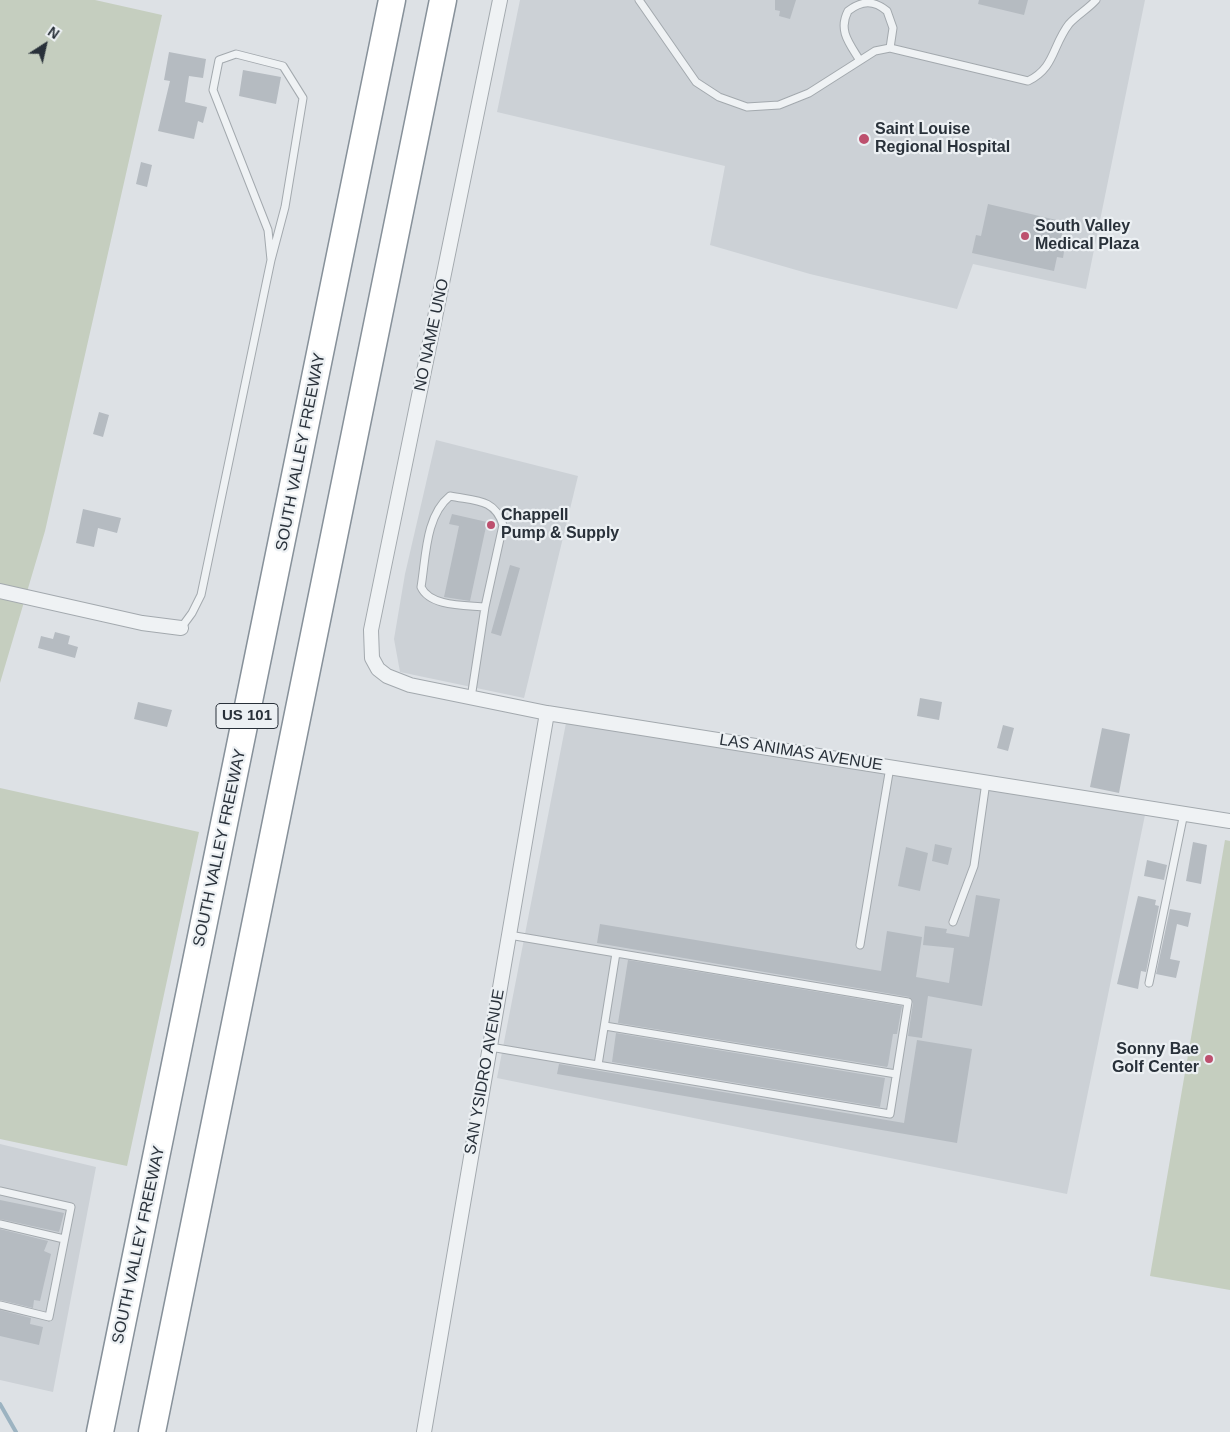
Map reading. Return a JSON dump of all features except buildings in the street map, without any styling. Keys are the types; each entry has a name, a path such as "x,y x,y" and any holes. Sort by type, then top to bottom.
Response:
{"highway":[{"name":"SOUTH VALLEY FREEWAY","path":"100,1432 392,0"},
{"name":"US 101","path":"152,1432 443,0"}],"street":[{"name":"NO NAME UNO","path":"378,669 372,658 371,630 500,0"},
{"path":"0,591 142,623 181,628"},
{"name":"LAS ANIMAS AVENUE","path":"378,669 387,676 410,685 547,713 1230,821"},
{"name":"SAN YSIDRO AVENUE","path":"424,1432 547,713"}],"lane":[{"path":"640,0 696,82 719,97 747,107 779,105 809,93 859,59 875,51 890,48 1028,81 1040,75 1050,63 1062,34 1070,23 1096,0"},
{"path":"859,59 845,36 843,28 848,11 863,2 872,2 887,11 893,28 890,48"},
{"path":"181,628 192,613 201,595 271,260 285,207 303,98 283,66 236,54 219,60 213,90 268,230 271,260"},
{"path":"471,698 485,608 503,525 500,515 490,504 450,496 441,503 434,515 421,587 424,595 435,600 485,608"},
{"path":"860,945 890,767"},
{"path":"953,922 974,866 986,782"},
{"path":"1149,983 1184,813"},
{"path":"490,1047 890,1114 908,1002 509,936"},
{"path":"598,1065 616,954"},
{"path":"605,1026 896,1074"},
{"path":"0,1191 71,1207 48,1317 0,1305"},
{"path":"0,1224 64,1239"}],"shaded area":[{"name":"Saint Louise Regional Hospital","path":"520,0 1145,0 1086,289 973,264 957,309 810,274 710,245 725,166 497,112"},
{"name":"Chappell Pump & Supply","path":"436,440 578,476 524,698 400,672 394,639 405,574"},
{"path":"566,723 1145,815 1067,1194 497,1078"},
{"path":"0,1144 96,1167 53,1392 0,1380"}],"green space":[{"path":"0,0 95,0 162,15 45,531 0,683"},
{"path":"0,788 199,832 127,1166 0,1139"},
{"name":"Sonny Bae Golf Center","path":"1225,840 1230,841 1230,1290 1150,1276"}],"waterway":[{"path":"0,1404 16,1432"}],"place":[{"name":"Saint Louise Regional Hospital","path":"864,139"},
{"name":"South Valley Medical Plaza","path":"1025,236"},
{"name":"Chappell Pump & Supply","path":"491,525"},
{"name":"Sonny Bae Golf Center","path":"1209,1059"}]}
